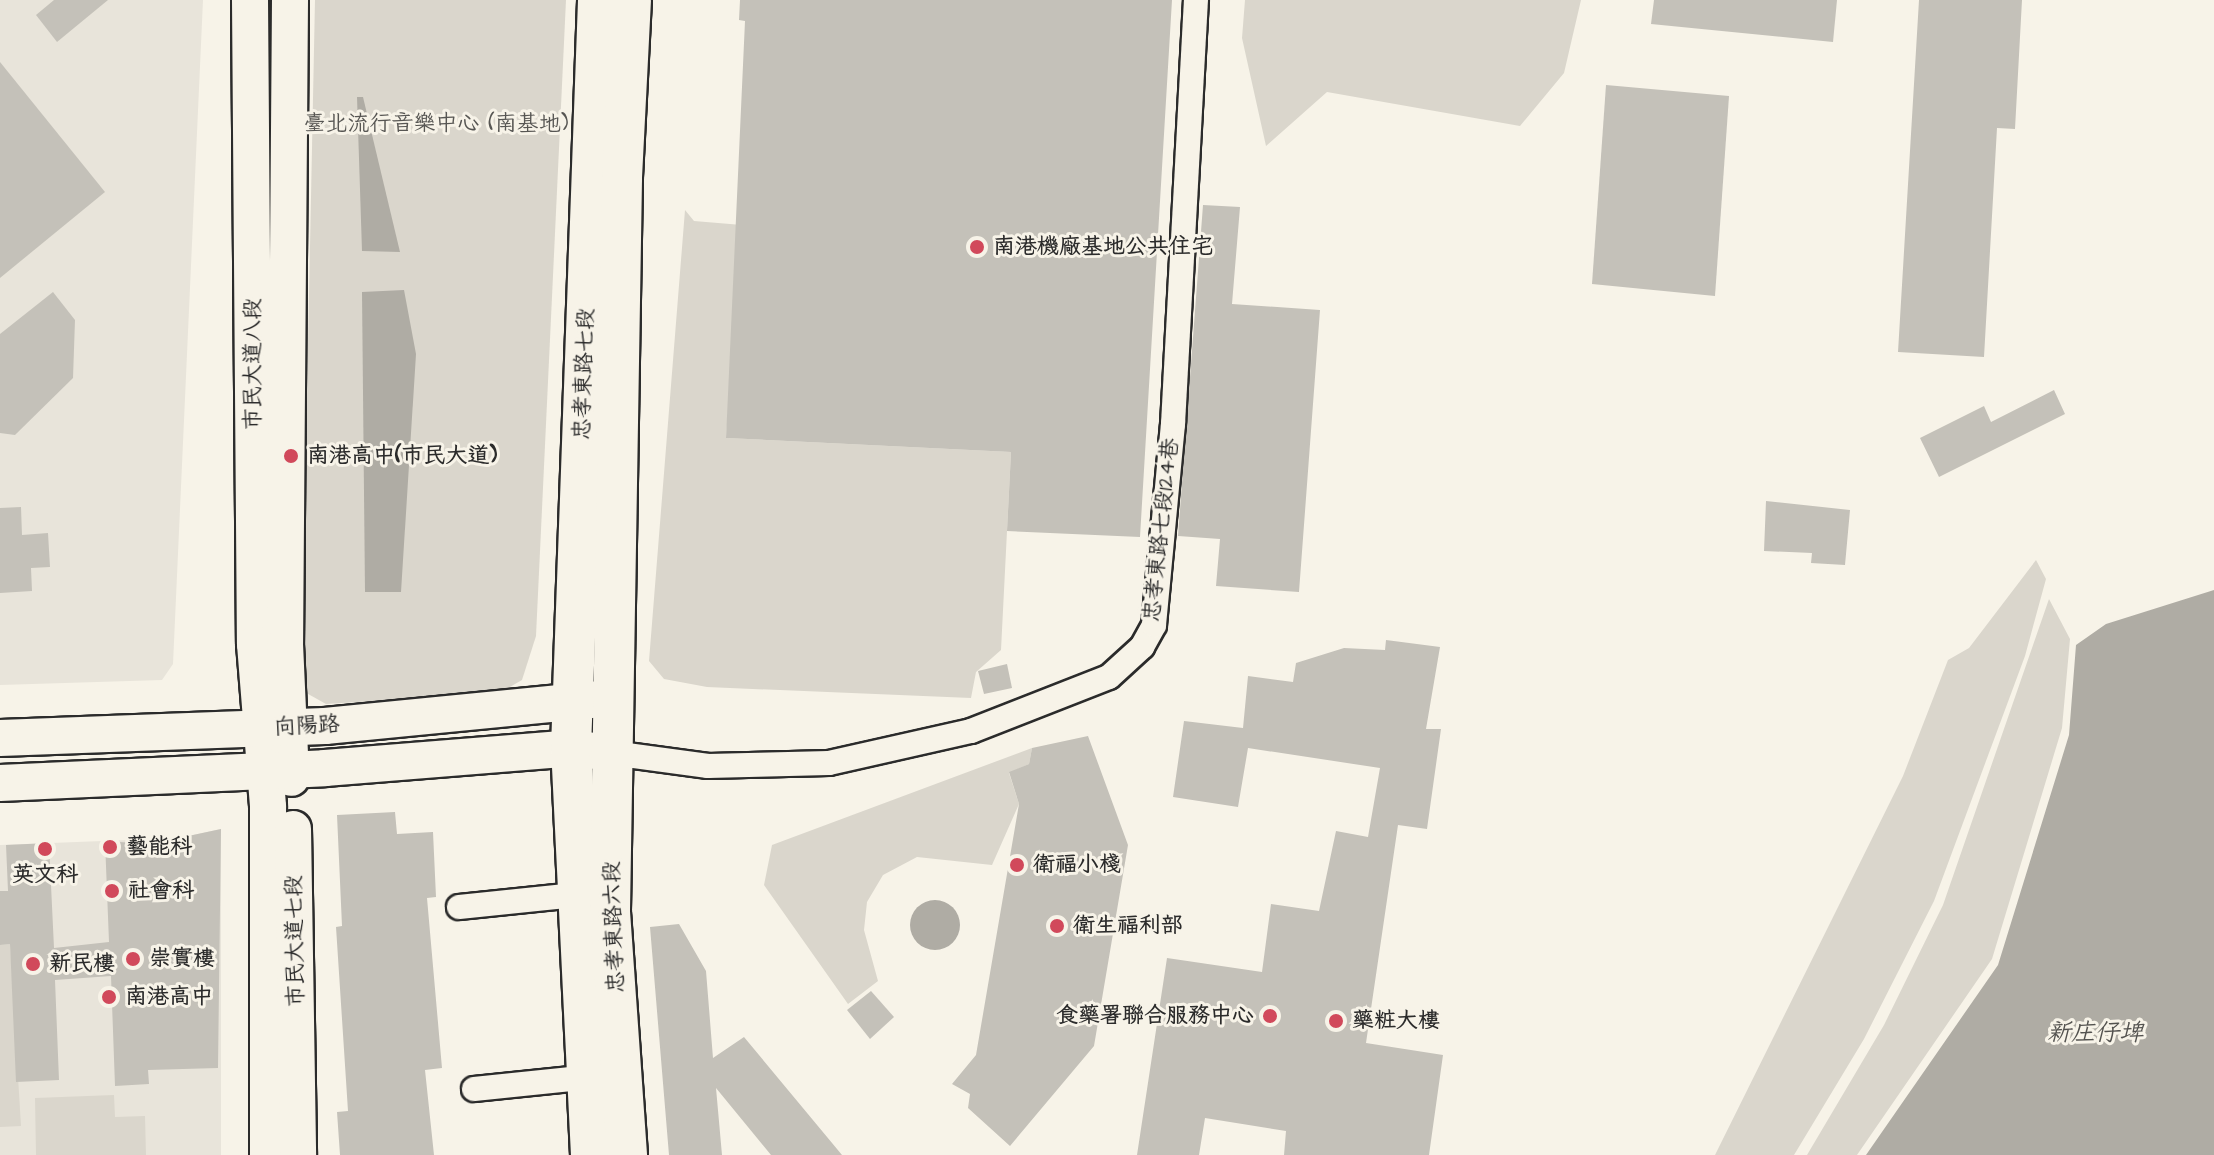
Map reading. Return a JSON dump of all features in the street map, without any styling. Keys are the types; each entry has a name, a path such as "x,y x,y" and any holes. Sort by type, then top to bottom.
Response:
{"main road":[{"name":"忠孝東路七段","path":"571,748 598,0"},
{"name":"忠孝東路七段","path":"613,699 631,0"},
{"name":"忠孝東路六段","path":"613,699 610,910 627,1155"},
{"name":"忠孝東路六段","path":"571,748 575,895 590,1077 591,1155"}],"street":[{"name":"市民大道八段","path":"250,0 255,644 276,727"},
{"name":"市民大道八段","path":"276,727 290,0"},
{"name":"忠孝東路七段124巷","path":"612,753 708,766 829,763 971,731 1109,677 1142,647 1154,625 1173,424 1196,0"},
{"name":"向陽路","path":"0,738 276,727 613,699"},
{"name":"市民大道七段","path":"276,727 298,1155"},
{"name":"向陽路","path":"0,783 279,770 571,748 612,753"},
{"name":"市民大道七段","path":"268,1155 279,770"},
{"path":"459,907 575,895"},
{"path":"474,1089 590,1077"}],"shaded area":[{"path":"0,0 203,0 173,664 162,680 0,685"},
{"name":"南港高中","path":"221,829 221,1155 0,1155 0,845 179,838"}],"green space":[{"name":"臺北流行音樂中心 (南基地)","path":"315,0 566,0 536,636 522,680 499,693 326,704 301,690"},
{"path":"1245,0 1581,0 1564,73 1520,126 1327,92 1266,146 1242,38"},
{"path":"685,210 694,221 742,225 726,438 1011,452 1001,650 976,672 971,698 707,687 664,679 649,661"},
{"path":"2036,560 2046,579 2025,656 1934,901 1864,1039 1794,1155 1715,1155 1903,776 1948,660 1969,648"},
{"path":"2049,599 2070,639 2062,728 1992,959 1857,1155 1807,1155 1884,1025 1943,905"},
{"path":"1032,748 1029,764 1009,773 1019,804 992,865 917,857 883,875 867,902 864,930 878,981 848,1004 764,885 772,845"},
{"path":"10,944 21,1126 0,1127 0,945"},
{"path":"114,1095 115,1117 145,1116 146,1155 36,1155 35,1098"}],"water":[{"path":"357,97 363,97 400,252 362,251"},
{"path":"404,290 416,354 401,592 365,592 362,292"},
{"name":"新庄仔埤","path":"2214,590 2214,1155 1866,1155 1998,965 2069,735 2076,645 2106,624"},
{"path":"935,900 952,908 960,925 952,942 935,950 918,942 910,925 918,908"}],"building":[{"path":"54,0 108,0 57,42 36,15"},
{"path":"740,0 1172,0 1140,537 1007,531 1011,452 726,438 745,21 739,20"},
{"path":"1654,0 1837,0 1833,42 1651,24"},
{"path":"1919,0 2022,0 2015,129 1997,128 1984,357 1898,352"},
{"path":"0,62 105,192 0,278"},
{"path":"1606,85 1729,96 1715,296 1592,284"},
{"path":"1203,205 1240,207 1232,304 1320,310 1299,592 1216,586 1220,539 1178,536"},
{"path":"53,292 75,320 73,378 15,435 0,433 0,334"},
{"path":"2054,390 2065,414 1939,477 1920,438 1984,406 1991,422"},
{"path":"1766,501 1850,510 1845,565 1811,563 1812,553 1764,551"},
{"path":"21,507 22,535 48,533 50,567 31,568 32,591 0,593 0,508"},
{"path":"1386,640 1440,647 1426,729 1441,729 1427,829 1398,825 1366,1043 1443,1055 1429,1155 1284,1155 1286,1131 1205,1118 1199,1155 1137,1155 1167,958 1262,972 1271,904 1319,911 1336,831 1368,837 1380,768 1248,748 1238,807 1173,797 1184,721 1243,728 1248,676 1293,682 1296,663 1344,648 1385,650"},
{"path":"1007,664 1012,688 984,694 978,671"},
{"name":"衛生福利部","path":"1088,736 1128,845 1094,1046 1010,1146 968,1108 970,1094 952,1084 976,1055 1019,804 1009,772 1029,764 1032,748"},
{"path":"395,812 397,834 433,832 436,897 427,898 442,1068 425,1070 434,1155 340,1155 337,1112 348,1111 336,927 342,926 337,815"},
{"path":"221,829 218,1068 148,1070 149,1084 115,1086 111,976 55,980 59,1080 16,1082 10,944 0,945 0,891 8,891 6,845 49,843 54,948 109,942 105,841 151,844"},
{"path":"679,924 706,971 713,1058 744,1037 842,1155 771,1155 716,1088 722,1155 669,1155 650,927"},
{"path":"871,991 894,1017 870,1039 847,1010"}],"place":[{"name":"南港機廠基地公共住宅","path":"977,247"},
{"name":"南港高中(市民大道)","path":"291,456"},
{"name":"藝能科","path":"110,847"},
{"name":"英文科","path":"45,849"},
{"name":"衛福小棧","path":"1017,865"},
{"name":"社會科","path":"112,891"},
{"name":"衛生福利部","path":"1057,926"},
{"name":"崇實樓","path":"133,959"},
{"name":"新民樓","path":"33,964"},
{"name":"南港高中","path":"109,997"},
{"name":"食藥署聯合服務中心","path":"1270,1016"},
{"name":"藥粧大樓","path":"1336,1021"}]}
